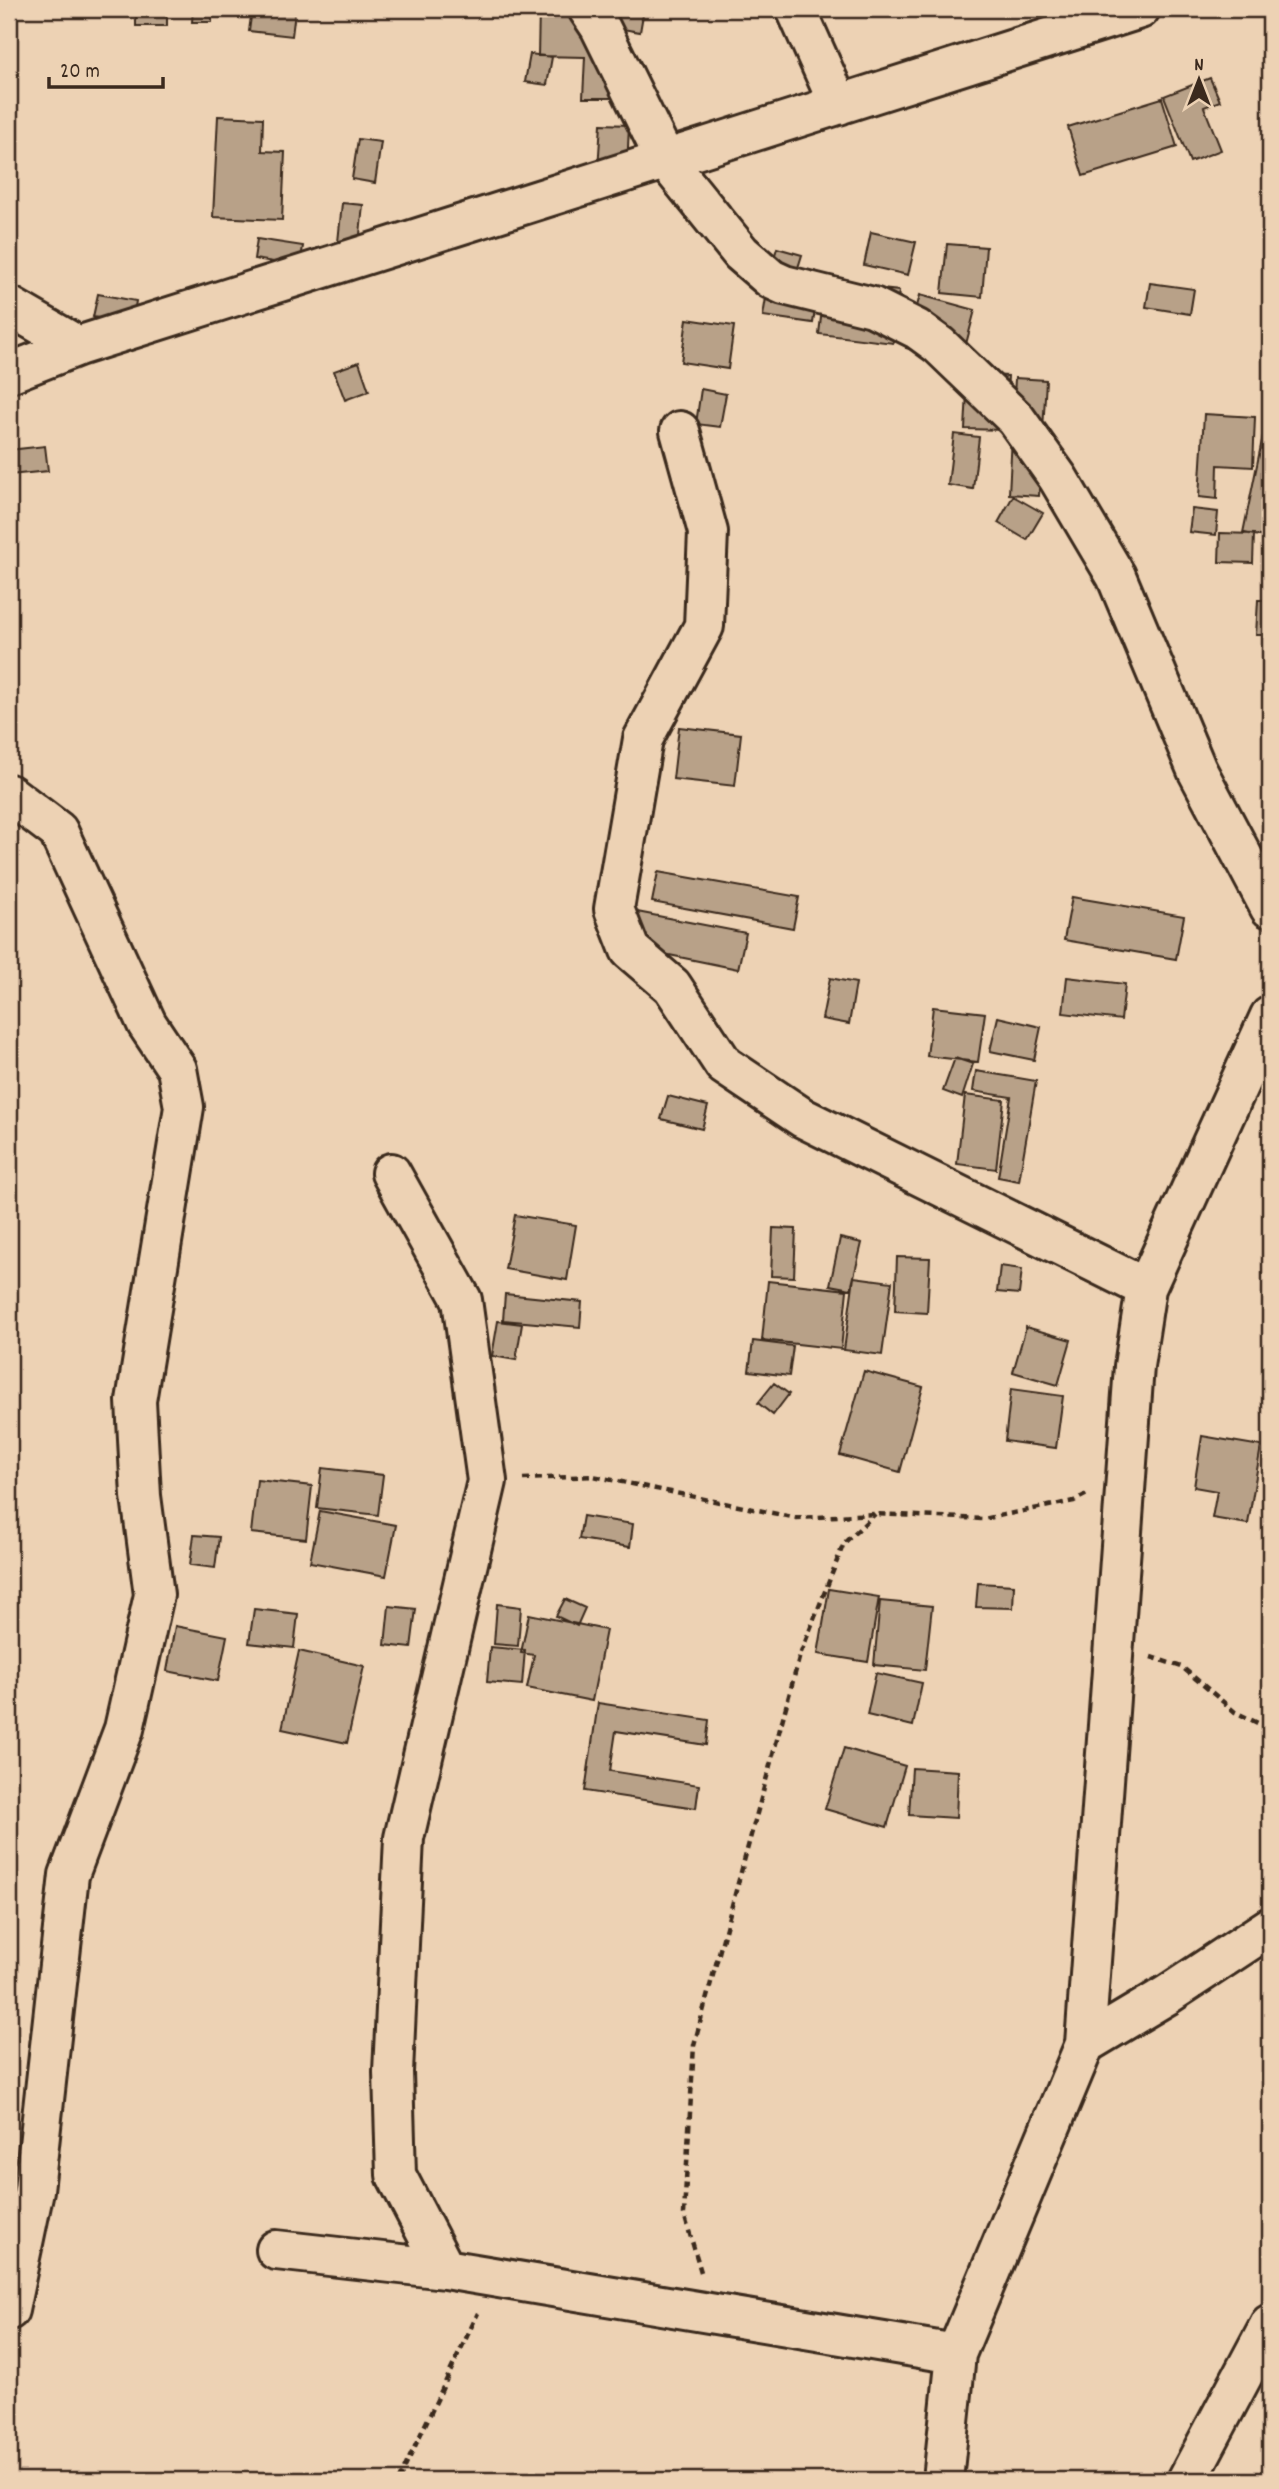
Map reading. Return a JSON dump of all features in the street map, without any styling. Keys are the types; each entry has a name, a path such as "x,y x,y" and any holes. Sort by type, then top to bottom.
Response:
{"street":[{"path":"588,9 600,27 665,159 741,253 771,279 800,290 873,307 917,329 939,345 1016,419 1071,500 1116,576 1197,770 1270,908"},
{"path":"796,9 839,104"},
{"path":"9,373 78,346 1140,9"},
{"path":"9,306 78,346"},
{"path":"680,431 708,532 704,626 643,739 614,909 630,950 672,986 724,1065 803,1118 1146,1288"},
{"path":"9,794 58,831 147,1024 177,1069 184,1107 136,1401 141,1496 154,1595 124,1729 69,1875 34,2190 9,2310"},
{"path":"943,2480 957,2354 1085,2044 1134,1366 1146,1288 1270,1016"},
{"path":"391,1173 462,1300 487,1481 404,1838 393,2072 396,2175 445,2269"},
{"path":"1085,2044 1167,1995 1270,1927"},
{"path":"276,2250 445,2269 957,2354"},
{"path":"1187,2480 1270,2324"}],"path":[{"path":"487,1481 593,1476 797,1518 875,1514 983,1519 1074,1501 1126,1474"},
{"path":"713,2314 684,2214 694,2045 800,1655 844,1543 875,1514"},
{"path":"1114,1644 1182,1667 1235,1712 1270,1729"},
{"path":"398,2480 495,2278"}],"building":[{"path":"136,9 167,9 167,26 136,26"},
{"path":"193,9 212,9 212,22 192,22"},
{"path":"252,9 295,12 292,36 249,31"},
{"path":"539,9 618,9 615,98 583,98 585,57 538,56"},
{"path":"620,9 644,9 640,32 617,28"},
{"path":"530,54 552,57 547,85 525,82"},
{"path":"1210,78 1220,101 1204,107 1221,150 1190,162 1164,96"},
{"path":"1162,98 1177,147 1083,176 1068,127"},
{"path":"218,116 263,118 262,151 285,152 282,220 213,217"},
{"path":"601,124 629,125 627,170 598,169"},
{"path":"358,139 381,142 375,183 352,179"},
{"path":"342,203 363,205 359,244 338,242"},
{"path":"871,232 916,242 908,275 864,265"},
{"path":"257,239 303,246 300,266 254,259"},
{"path":"947,244 986,247 982,297 942,293"},
{"path":"777,248 802,255 796,274 771,268"},
{"path":"771,268 820,276 813,323 763,316"},
{"path":"825,283 899,291 893,343 819,334"},
{"path":"1150,283 1194,289 1190,314 1146,307"},
{"path":"98,294 136,301 132,324 93,317"},
{"path":"920,295 975,310 961,363 906,348"},
{"path":"687,319 734,326 728,369 681,362"},
{"path":"359,362 369,391 345,400 334,371"},
{"path":"968,374 1008,376 1005,430 965,429"},
{"path":"1015,378 1046,380 1039,496 1009,494"},
{"path":"701,389 726,394 720,427 696,424"},
{"path":"1204,414 1255,417 1253,467 1218,465 1217,499 1199,497"},
{"path":"1266,421 1270,422 1270,516 1266,537 1243,533"},
{"path":"954,434 979,437 973,489 948,485"},
{"path":"45,446 48,471 10,475 9,450"},
{"path":"1013,496 1043,513 1027,540 998,523"},
{"path":"1192,509 1218,512 1216,535 1189,532"},
{"path":"1220,533 1254,534 1253,563 1219,562"},
{"path":"1258,600 1270,600 1270,635 1256,635"},
{"path":"679,727 741,734 735,786 673,779"},
{"path":"658,872 799,897 793,928 652,902"},
{"path":"1072,897 1184,916 1176,959 1064,940"},
{"path":"632,911 746,933 738,969 625,946"},
{"path":"1067,977 1125,984 1121,1020 1063,1013"},
{"path":"830,978 856,983 849,1024 822,1019"},
{"path":"933,1007 985,1013 978,1062 927,1056"},
{"path":"998,1017 1041,1027 1034,1060 990,1051"},
{"path":"955,1058 973,1064 962,1098 943,1091"},
{"path":"976,1071 1036,1081 1019,1181 998,1177 1011,1097 973,1091"},
{"path":"965,1095 1004,1100 996,1169 957,1164"},
{"path":"668,1096 708,1106 702,1129 661,1119"},
{"path":"515,1215 576,1225 567,1280 505,1269"},
{"path":"773,1228 796,1229 794,1277 771,1276"},
{"path":"840,1238 862,1243 851,1289 830,1285"},
{"path":"897,1257 930,1258 927,1313 895,1311"},
{"path":"1000,1266 1022,1269 1019,1294 997,1292"},
{"path":"854,1277 892,1282 882,1355 844,1350"},
{"path":"768,1281 847,1290 841,1349 762,1340"},
{"path":"505,1294 582,1302 580,1327 503,1320"},
{"path":"498,1321 522,1324 516,1360 492,1356"},
{"path":"1026,1327 1071,1340 1058,1385 1013,1372"},
{"path":"753,1341 793,1346 789,1376 749,1371"},
{"path":"864,1371 923,1387 900,1472 840,1455"},
{"path":"774,1383 789,1394 773,1415 758,1403"},
{"path":"1011,1389 1063,1396 1056,1448 1005,1441"},
{"path":"1202,1436 1261,1446 1248,1524 1212,1518 1217,1491 1194,1487"},
{"path":"322,1468 383,1475 378,1515 317,1508"},
{"path":"257,1480 312,1486 306,1539 251,1533"},
{"path":"320,1511 396,1525 386,1576 310,1562"},
{"path":"583,1516 633,1524 630,1547 579,1539"},
{"path":"194,1535 219,1537 215,1568 190,1565"},
{"path":"978,1583 1014,1585 1013,1608 976,1607"},
{"path":"829,1589 879,1597 868,1662 818,1654"},
{"path":"565,1599 585,1608 577,1626 556,1616"},
{"path":"880,1601 932,1606 925,1670 874,1665"},
{"path":"497,1604 521,1607 518,1646 494,1644"},
{"path":"389,1606 416,1609 411,1648 385,1645"},
{"path":"254,1609 298,1614 294,1648 249,1643"},
{"path":"529,1614 606,1630 592,1701 527,1688 534,1655 521,1653"},
{"path":"175,1626 227,1636 218,1681 167,1671"},
{"path":"490,1647 525,1650 522,1685 487,1682"},
{"path":"299,1651 364,1666 347,1743 282,1729"},
{"path":"876,1673 922,1683 913,1726 867,1715"},
{"path":"598,1703 709,1720 706,1745 616,1731 610,1771 699,1785 696,1808 585,1791"},
{"path":"844,1748 905,1766 887,1827 825,1809"},
{"path":"912,1768 958,1771 956,1818 909,1815"}]}
